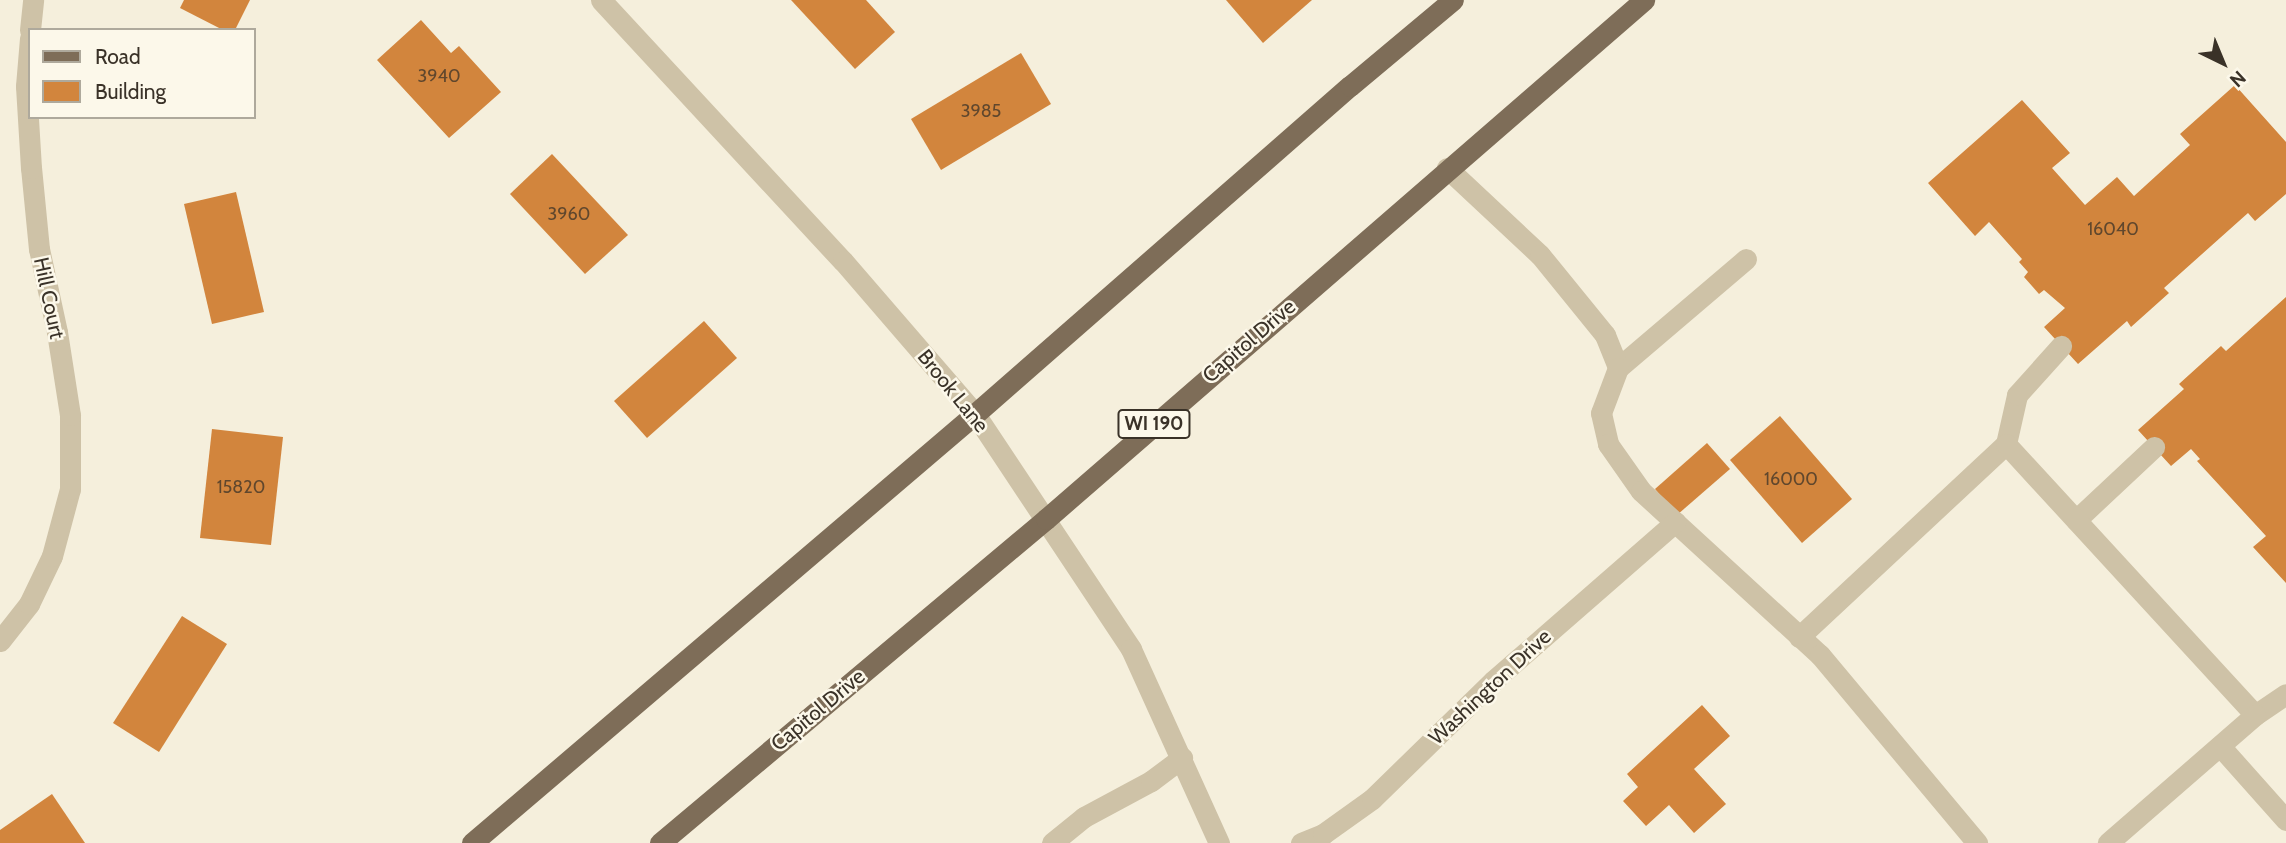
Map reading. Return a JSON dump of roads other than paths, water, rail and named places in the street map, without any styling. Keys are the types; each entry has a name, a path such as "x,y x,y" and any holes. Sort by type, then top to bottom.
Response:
{"main road":[{"path":"472,843 975,414 1350,86 1453,0"},
{"name":"Capitol Drive","path":"660,843 1046,519 1447,168 1644,0"}],"street":[{"path":"30,28 33,0"},
{"name":"Brook Lane","path":"601,0 843,261 975,414 1131,649 1219,843"},
{"name":"Hill Court","path":"28,62 28,111"},
{"name":"Hill Court","path":"0,641 29,604 52,556 70,489 70,415 57,331 39,249 29,119"},
{"path":"1447,168 1540,255 1605,335 1618,368"},
{"path":"1746,259 1618,368 1601,413 1608,444 1641,491 1820,655 1977,843"},
{"path":"1799,637 2006,444 2017,395 2061,346"},
{"path":"2006,444 2255,715"},
{"path":"2076,520 2154,447"},
{"name":"Washington Drive","path":"1301,843 1323,834 1372,799 1493,681 1675,522"},
{"path":"2108,843 2255,715 2286,694"},
{"path":"2220,746 2286,820"},
{"path":"1052,843 1084,817 1151,781 1182,758"}]}
